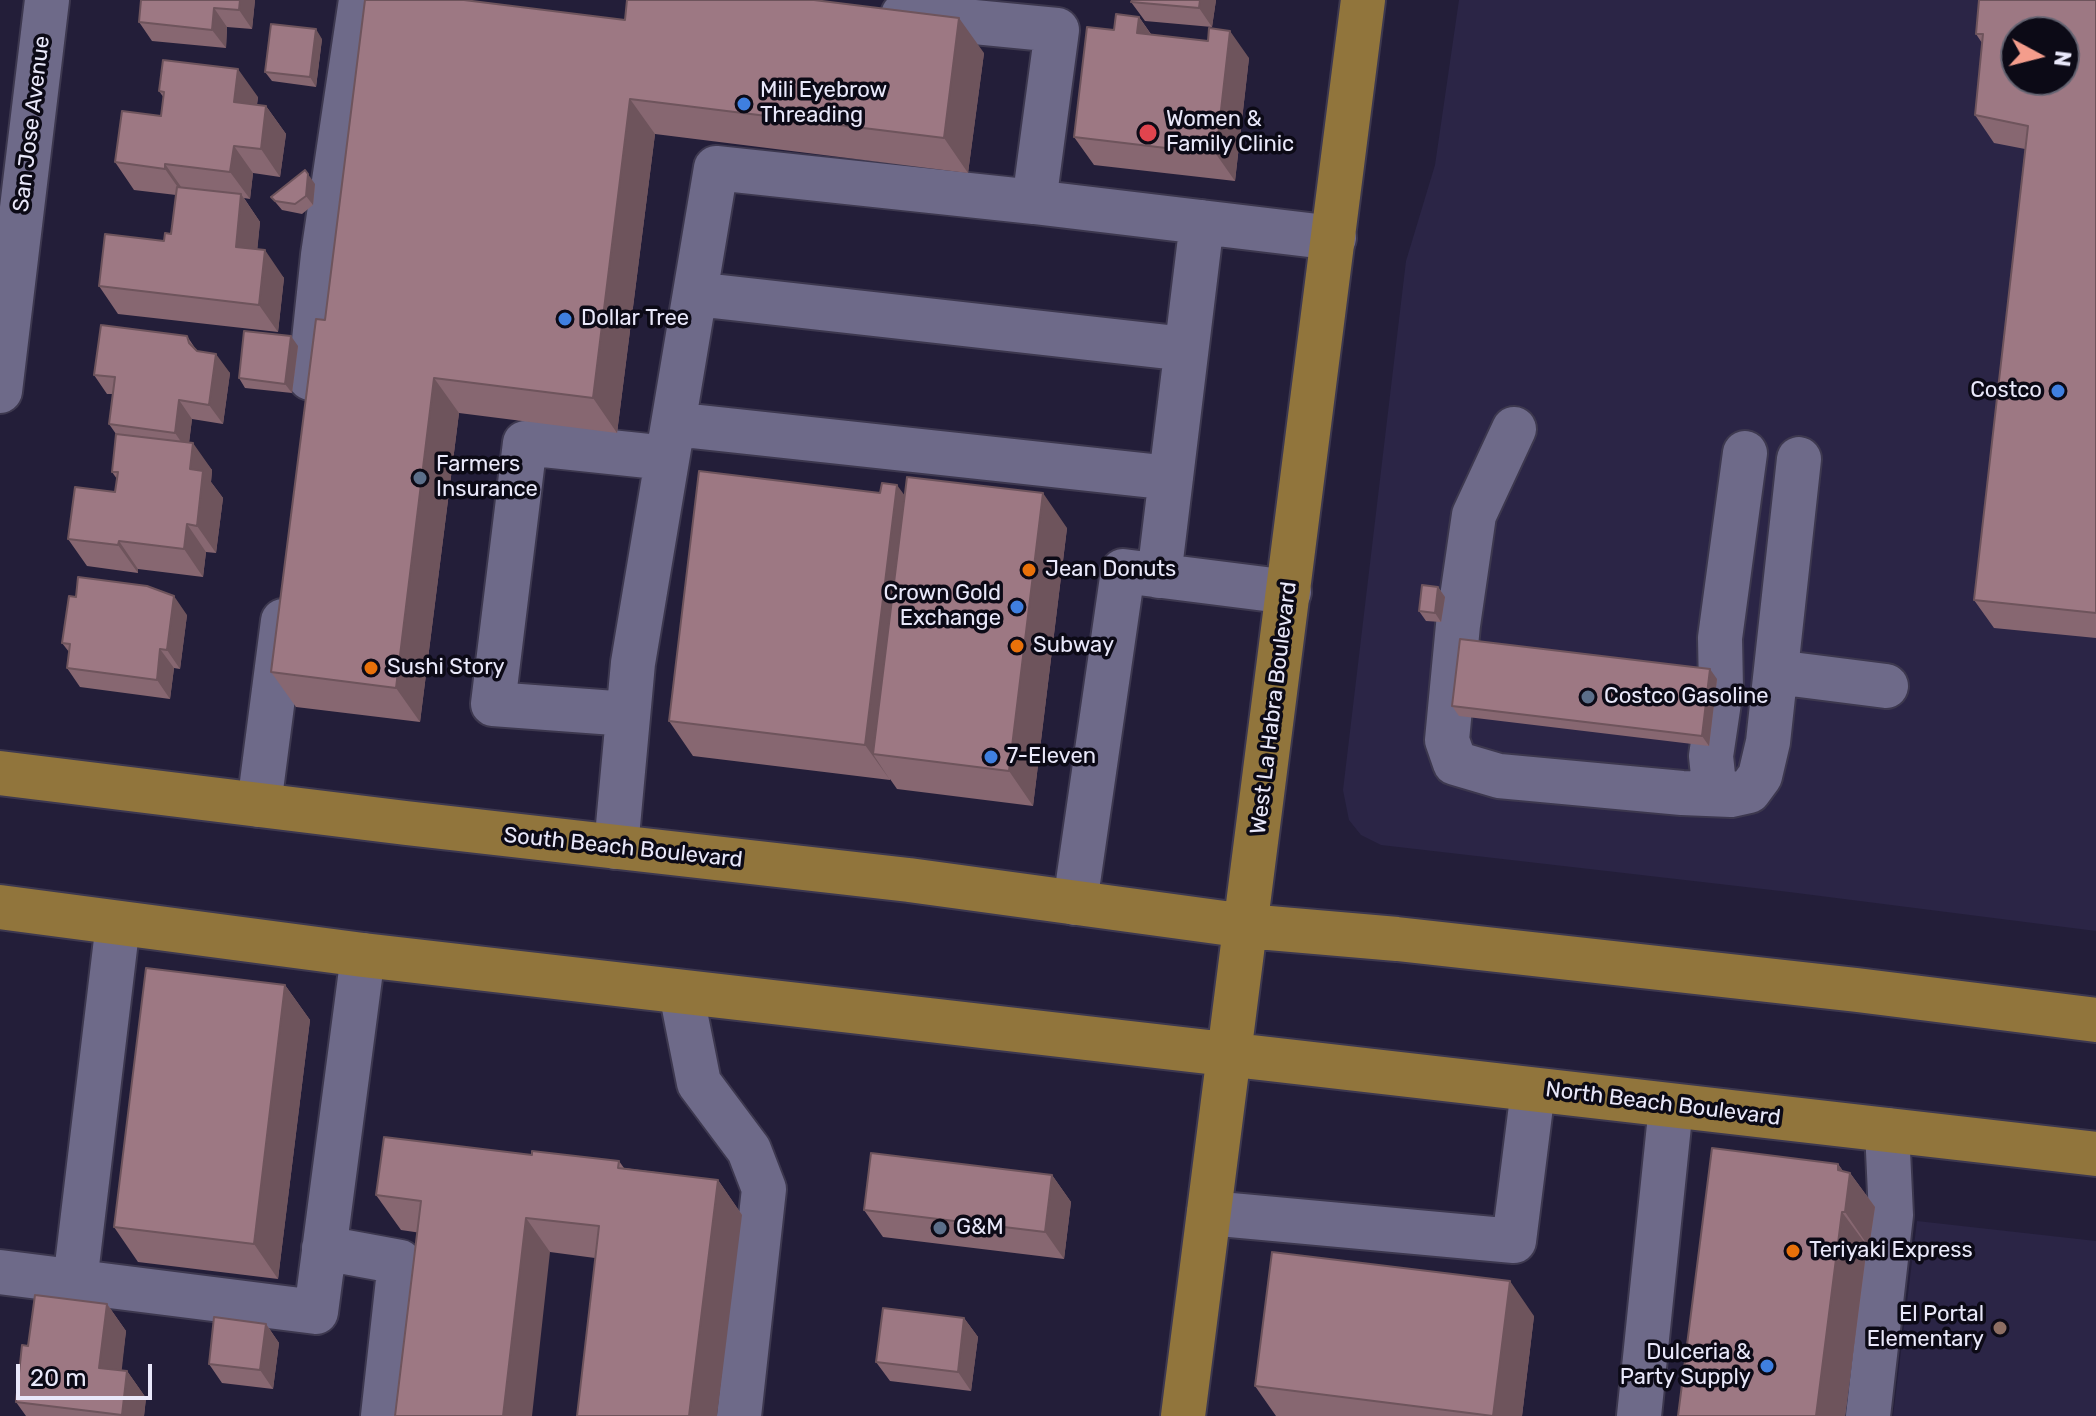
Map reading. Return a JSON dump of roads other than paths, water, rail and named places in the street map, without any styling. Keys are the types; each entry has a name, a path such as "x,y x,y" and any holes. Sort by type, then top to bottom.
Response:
{"main road":[{"name":"West La Habra Boulevard","path":"1183,1416 1363,0"},
{"name":"South Beach Boulevard","path":"0,773 909,880 1246,926"},
{"path":"0,907 363,955 1231,1054"},
{"path":"1246,926 1444,944 2096,1020"},
{"name":"North Beach Boulevard","path":"1231,1054 2096,1154"}],"street":[{"name":"San Jose Avenue","path":"0,391 47,0"},
{"path":"306,413 323,255 361,0"},
{"path":"867,11 1057,30 1034,202"},
{"path":"616,847 633,663 716,168 1334,238"},
{"path":"1159,576 1202,222"},
{"path":"695,294 1186,349"},
{"path":"1514,429 1474,515 1458,625 1447,740 1455,763 1499,776 1715,794 1749,791 1760,776 1768,742 1799,459"},
{"path":"628,714 493,704 525,443 670,441 1171,478"},
{"path":"1715,794 1711,756 1721,689 1720,638 1745,453"},
{"path":"1075,903 1123,571 1289,592"},
{"path":"259,805 287,587"},
{"path":"1776,672 1886,686"},
{"path":"75,1282 118,923"},
{"path":"0,1272 316,1312 363,955"},
{"path":"681,992 699,1083 749,1150 764,1189 739,1416"},
{"path":"1209,1213 1514,1241 1533,1090"},
{"path":"1639,1416 1671,1106"},
{"path":"1868,1416 1891,1215 1887,1130"},
{"path":"324,1248 400,1262 383,1416"}],"place":[{"name":"Mili Eyebrow Threading","path":"744,104"},
{"name":"Women & Family Clinic","path":"1148,133"},
{"name":"Dollar Tree","path":"565,319"},
{"name":"Costco","path":"2058,391"},
{"name":"Farmers Insurance","path":"420,478"},
{"name":"Jean Donuts","path":"1029,570"},
{"name":"Crown Gold Exchange","path":"1017,607"},
{"name":"Subway","path":"1017,646"},
{"name":"Sushi Story","path":"371,668"},
{"name":"Costco Gasoline","path":"1588,697"},
{"name":"7-Eleven","path":"991,757"},
{"name":"G&M","path":"940,1228"},
{"name":"Teriyaki Express","path":"1793,1251"},
{"name":"El Portal Elementary","path":"2000,1328"},
{"name":"Dulceria & Party Supply","path":"1767,1366"}]}
